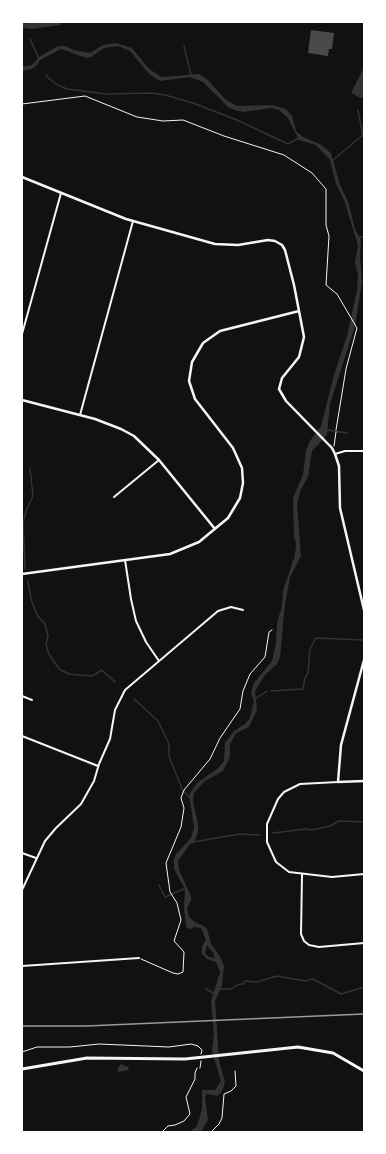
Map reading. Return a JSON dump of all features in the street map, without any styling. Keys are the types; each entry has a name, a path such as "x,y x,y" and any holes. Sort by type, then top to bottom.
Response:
{"main road":[{"path":"22,1069 99,1057 185,1059 298,1047 317,1049 340,1056 364,1071"}],"street":[{"path":"22,177 134,221 222,245 238,245 268,240 279,243 285,250 304,337 302,350 296,362 280,381 279,389 286,401 331,447 335,454 339,466 340,508 364,610"},
{"path":"22,334 61,192"},
{"path":"80,415 134,221"},
{"path":"22,574 180,551 199,542 228,518 238,505 243,490 241,464 233,448 204,413 192,394 189,375 192,362 203,343 220,331 299,311"},
{"path":"22,400 110,424 128,432 140,441 158,460 216,529"},
{"path":"335,454 345,451 364,451"},
{"path":"114,497 158,460"},
{"path":"125,560 136,620 146,642 159,661"},
{"path":"22,890 36,858 50,835 81,804 94,781 98,766 110,739 115,710 121,696 132,682 218,611 226,608 243,610"},
{"path":"338,782 343,738 364,660"},
{"path":"22,696 32,700"},
{"path":"22,736 98,766"},
{"path":"364,781 300,784 288,788 278,800 267,824 266,842 276,862 289,872 302,875 332,877 364,874"},
{"path":"22,853 36,858"},
{"path":"302,875 300,934 304,941 309,945 319,947 364,943"},
{"path":"22,966 139,958"}],"path":[{"path":"22,104 85,96 137,117 163,121 183,120 224,136 284,155 312,173 326,189 326,225 329,236 326,285 337,294 357,328 346,369 335,445 331,447"},
{"path":"139,958 173,973 178,974 182,972 184,952 181,947 176,945 174,941 180,921 177,903 170,892 166,861 181,827 184,808 181,798 183,791 210,759 220,738 240,710 243,691 250,674 265,657 269,632 272,630"},
{"path":"22,1052 37,1047 70,1047 99,1044 169,1047 191,1044 202,1050 200,1068"},
{"path":"162,1132 168,1126 184,1121 190,1114 186,1097 195,1079 197,1068"},
{"path":"211,1132 219,1124 222,1118 224,1094 231,1091 236,1086 235,1071"}],"shaded area":[{"path":"22,22 26,24 28,22 61,23 61,25 32,29 22,28"},
{"path":"116,43 132,48 148,68 161,77 199,74 208,80 225,99 237,106 273,105 286,109 292,116 296,131 303,137 320,144 331,153 340,185 348,201 355,229 361,240 360,256 362,282 355,326 330,404 327,435 312,451 308,477 301,489 297,504 301,556 290,577 285,604 280,657 277,664 265,675 255,691 257,710 249,727 236,733 230,744 230,757 223,771 205,781 194,793 193,801 198,824 198,832 194,843 190,844 178,861 179,870 191,896 191,900 187,908 189,917 207,929 211,944 219,955 224,966 222,985 215,1001 219,1060 225,1083 221,1093 217,1096 207,1094 205,1097 208,1120 201,1132 189,1132 196,1127 199,1120 202,1108 202,1090 215,1090 221,1081 212,1051 214,1033 211,1001 220,972 216,962 207,959 202,954 202,946 206,940 201,928 194,927 191,929 186,927 184,909 185,889 174,869 174,859 176,854 191,838 194,827 189,795 197,783 217,769 224,761 225,743 234,731 245,724 250,718 254,701 251,693 254,683 272,661 276,643 277,623 282,606 283,591 295,555 296,543 294,537 293,498 303,475 306,450 310,441 321,426 334,375 347,336 357,290 358,275 355,262 358,245 344,200 336,184 330,160 316,145 299,140 288,118 279,110 271,108 244,112 229,108 203,82 190,77 160,81 150,75 130,51 118,46 104,48 91,57 86,58 61,49 40,60 32,69 22,71 22,67 32,65 39,57 58,46 65,46 74,50 90,53 103,45","holes":["207,945 214,954 214,958 209,957 205,953"]},
{"path":"364,67 364,98 361,98 351,93"},
{"path":"121,1064 128,1067 129,1070 118,1072 117,1070"}],"building":[{"path":"311,30 334,33 332,49 329,49 328,56 308,53"}],"waterway":[{"path":"30,39 39,59"},
{"path":"184,46 191,75"},
{"path":"46,75 56,84 67,89 106,94 151,93 165,95 193,103 237,120 288,144 299,138"},
{"path":"358,110 363,136"},
{"path":"333,160 364,134"},
{"path":"359,237 364,237"},
{"path":"327,430 347,433"},
{"path":"25,569 23,523 26,511 33,496 30,468"},
{"path":"28,581 31,599 37,615 45,624 48,636 46,645 49,654 59,669 69,674 92,676 102,670 115,682"},
{"path":"271,691 303,689 305,678 308,673 310,649 316,638 363,640"},
{"path":"255,699 267,691"},
{"path":"134,699 158,721 169,744 169,756 182,789 189,797"},
{"path":"273,833 306,829 312,830 330,826 339,821 364,822"},
{"path":"193,842 240,834 260,835"},
{"path":"159,885 165,897 186,888"},
{"path":"219,989 231,989 237,985 243,984 245,981 257,982 277,976 305,981 313,979 341,994 364,987"},
{"path":"206,989 215,994"}],"railway":[{"path":"22,1026 86,1026 364,1014"}]}
